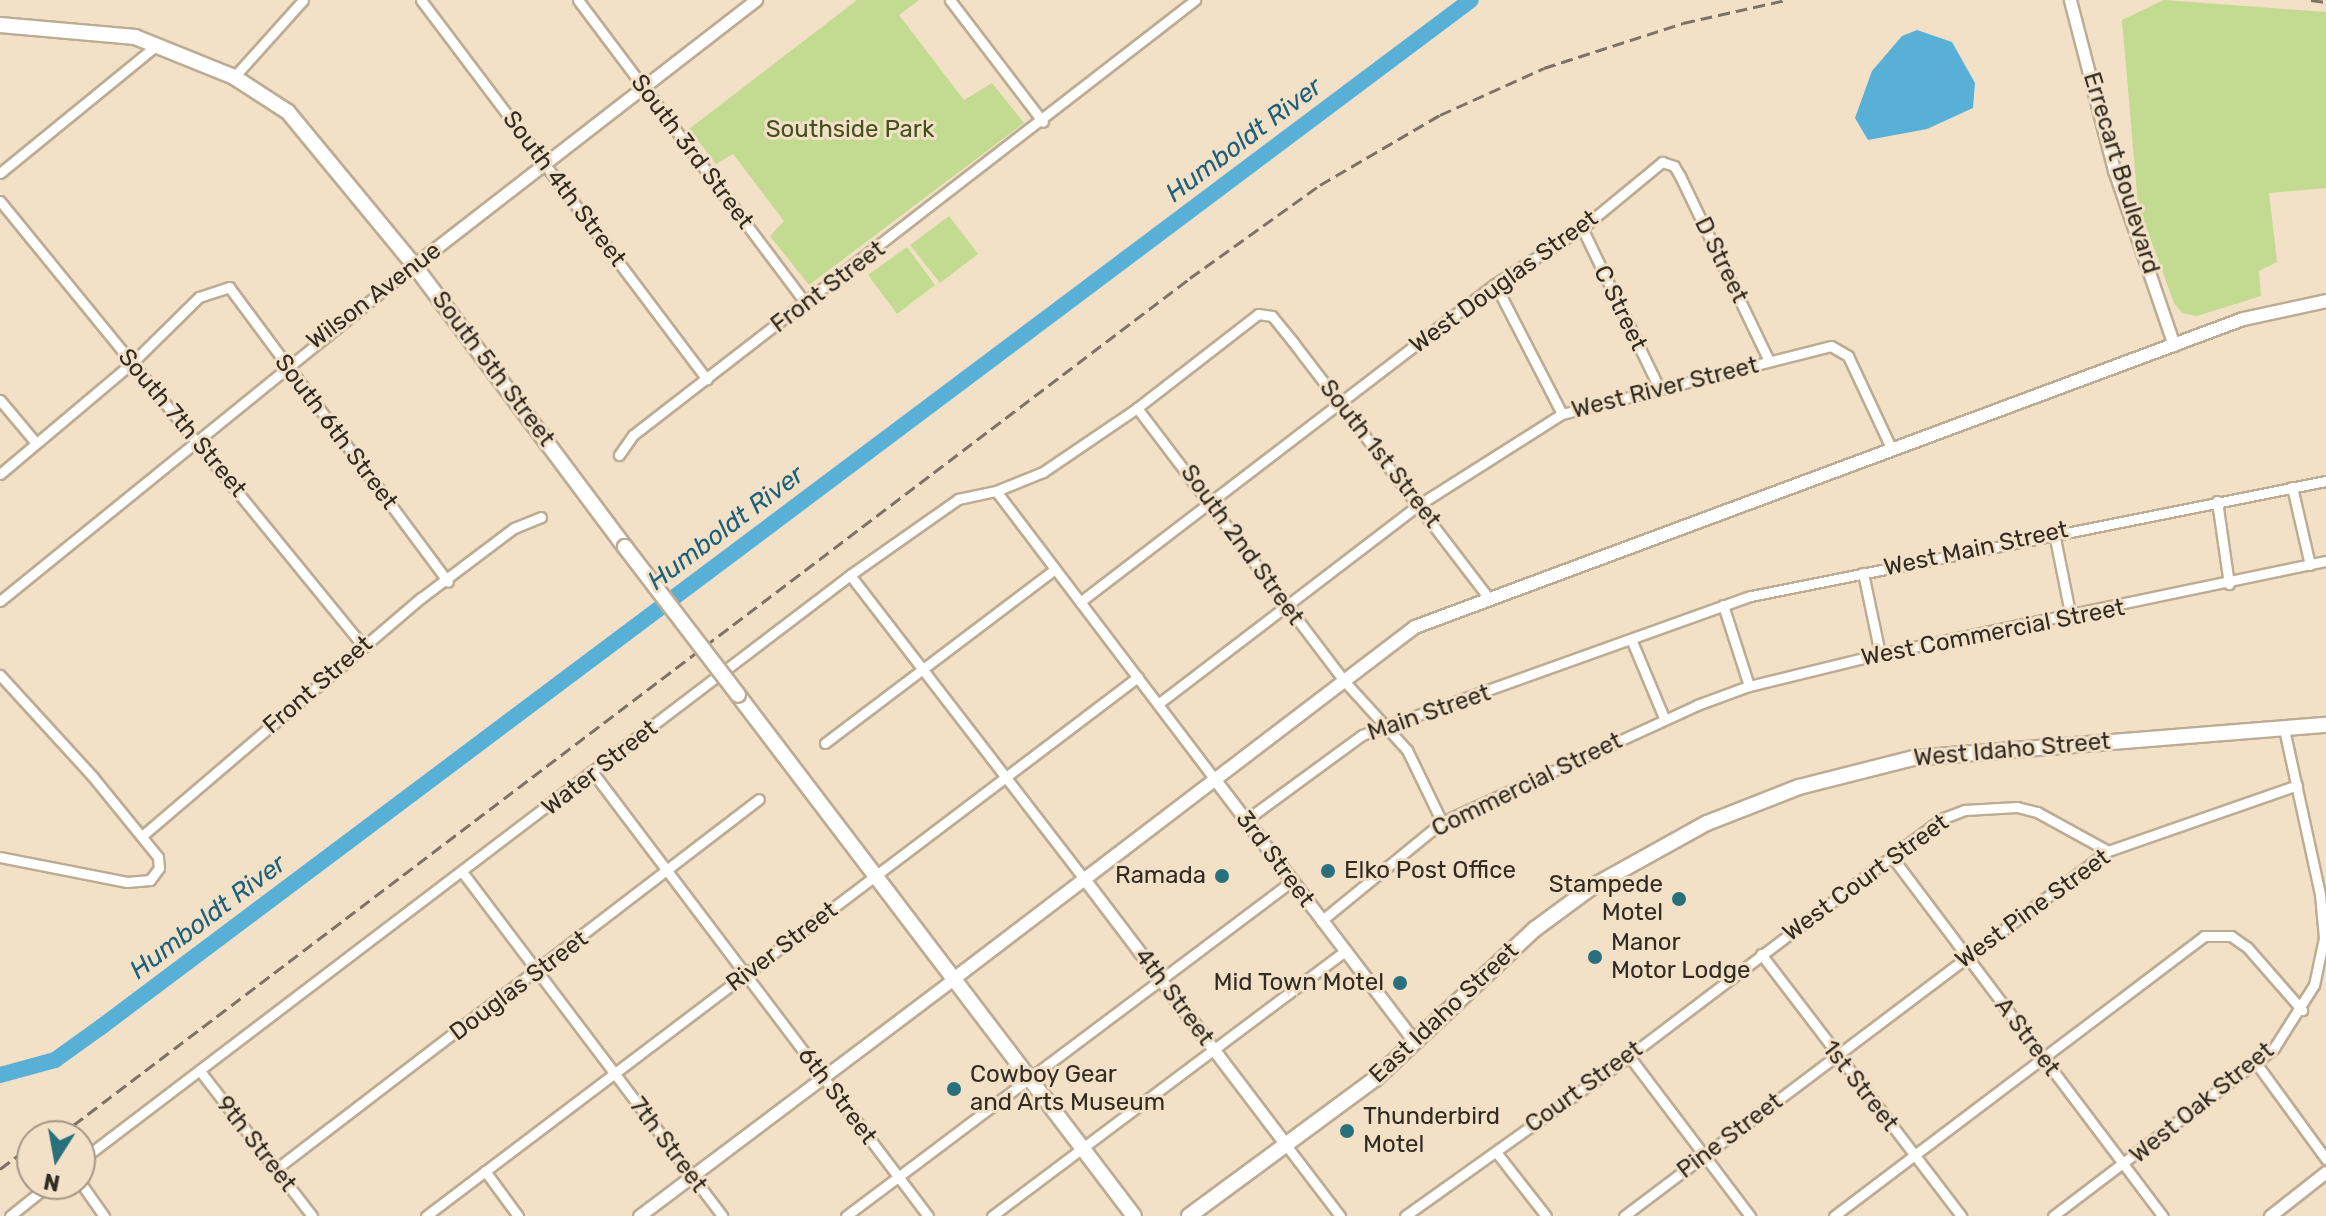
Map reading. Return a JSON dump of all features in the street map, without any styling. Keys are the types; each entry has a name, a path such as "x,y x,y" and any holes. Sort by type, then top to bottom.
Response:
{"main road":[{"name":"South 5th Street","path":"0,25 113,32 158,44 234,77 304,127 414,265 1134,1216"},
{"path":"955,978 1346,683 1415,627 2174,345 2278,308 2326,301"},
{"name":"West Idaho Street","path":"1707,823 1799,787 1914,758 2326,725"},
{"name":"East Idaho Street","path":"1189,1216 1375,1079 1535,929 1605,879 1707,823"}],"street":[{"path":"234,77 303,0"},
{"name":"South 4th Street","path":"421,0 707,379"},
{"name":"South 3rd Street","path":"579,0 806,304"},
{"name":"Wilson Avenue","path":"0,601 284,365 756,0"},
{"path":"950,0 1043,122"},
{"name":"Front Street","path":"619,455 633,435 1043,122 1195,0"},
{"name":"Errecart Boulevard","path":"2070,0 2114,170 2174,345"},
{"path":"0,173 158,44"},
{"name":"West Douglas Street","path":"1340,404 1495,284 1582,228 1668,162"},
{"name":"D Street","path":"1668,162 1680,176 1769,361"},
{"name":"South 7th Street","path":"0,201 363,646"},
{"name":"C Street","path":"1582,228 1659,388"},
{"path":"1495,284 1562,414"},
{"name":"South 6th Street","path":"132,363 199,297 222,287 235,290 284,365 448,582"},
{"name":"South 1st Street","path":"1267,314 1420,504 1489,598"},
{"name":"Water Street","path":"96,1149 594,774 850,575 958,499 996,491 1043,472 1137,408 1248,319 1267,314"},
{"name":"West River Street","path":"1420,504 1562,414 1769,361 1839,347 1862,382 1891,448"},
{"path":"0,474 132,363"},
{"path":"0,400 36,443"},
{"path":"1080,602 1340,404"},
{"name":"South 2nd Street","path":"1137,408 1346,683 1407,750 1442,822"},
{"name":"West Main Street","path":"1631,639 1723,605 1863,573 2326,481"},
{"path":"2292,487 2310,565"},
{"path":"996,491 1138,677"},
{"path":"2217,501 2229,584"},
{"path":"1158,704 1420,504"},
{"name":"Front Street","path":"142,836 363,646 514,528 541,517"},
{"path":"2054,533 2071,618"},
{"name":"West Commercial Street","path":"1664,718 1749,686 1880,654 2071,618 2326,561"},
{"path":"825,743 1055,569"},
{"path":"1863,573 1880,654"},
{"path":"850,575 925,667 1007,778"},
{"path":"1723,605 1749,686"},
{"path":"1631,639 1664,718"},
{"name":"Main Street","path":"1246,820 1338,750 1383,726 1631,639"},
{"path":"0,675 158,857 157,874 145,882 127,882 0,857"},
{"name":"3rd Street","path":"1138,677 1414,1041"},
{"name":"River Street","path":"426,1216 1138,677"},
{"name":"Commercial Street","path":"1321,921 1442,822 1664,718"},
{"name":"West Oak Street","path":"2053,1216 2126,1164 2256,1063 2302,1010 2314,985 2324,938 2284,729"},
{"path":"594,774 746,975"},
{"name":"4th Street","path":"1007,778 1340,1216"},
{"name":"West Pine Street","path":"1836,1056 2108,851 2297,785"},
{"name":"Douglas Street","path":"276,1169 668,873 759,799"},
{"name":"West Court Street","path":"1761,954 1941,819 1998,805 2037,812 2108,851"},
{"name":"A Street","path":"1892,857 2163,1216"},
{"path":"463,873 614,1074"},
{"path":"846,1216 1292,881"},
{"path":"1834,1216 2044,1059 2192,941 2216,934 2247,947 2302,1010"},
{"path":"992,1216 1344,952"},
{"name":"Court Street","path":"1405,1216 1629,1056 1761,954"},
{"name":"1st Street","path":"1761,954 1961,1216"},
{"name":"6th Street","path":"746,975 928,1216"},
{"path":"639,1216 955,978"},
{"path":"1629,1056 1750,1216"},
{"name":"Pine Street","path":"1624,1216 1836,1056"},
{"path":"2256,1063 2326,1159"},
{"name":"9th Street","path":"200,1071 312,1216"},
{"name":"7th Street","path":"614,1074 722,1216"},
{"path":"1496,1152 1546,1216"},
{"path":"485,1171 518,1216"},
{"path":"2270,1216 2326,1172"},
{"path":"10,1216 30,1200"}],"green space":[{"name":"Southside Park","path":"857,0 919,0 899,15 964,100 992,83 1024,123 809,285 770,236 784,221 733,154 716,164 689,129"},
{"path":"2164,0 2326,12 2326,188 2269,193 2277,262 2259,271 2261,296 2197,316 2182,313 2174,303 2138,205 2122,20"},
{"path":"949,216 978,254 940,283 910,245"},
{"path":"907,247 935,285 897,314 868,275"}],"water":[{"path":"1917,30 1952,42 1975,83 1973,108 1927,129 1868,140 1855,118 1872,71 1902,36"}],"waterway":[{"name":"Humboldt River","path":"0,1075 55,1060 101,1027 1471,0"}],"railway":[{"path":"80,1120 1190,278 1320,185 1440,115 1544,68 1683,23 1786,0"},
{"path":"2311,0 2326,2"},
{"path":"0,1169 16,1157"}],"place":[{"name":"Elko Post Office","path":"1328,871"},
{"name":"Ramada","path":"1222,876"},
{"name":"Stampede Motel","path":"1679,899"},
{"name":"Manor Motor Lodge","path":"1595,957"},
{"name":"Mid Town Motel","path":"1400,983"},
{"name":"Cowboy Gear and Arts Museum","path":"954,1089"},
{"name":"Thunderbird Motel","path":"1347,1131"}]}
